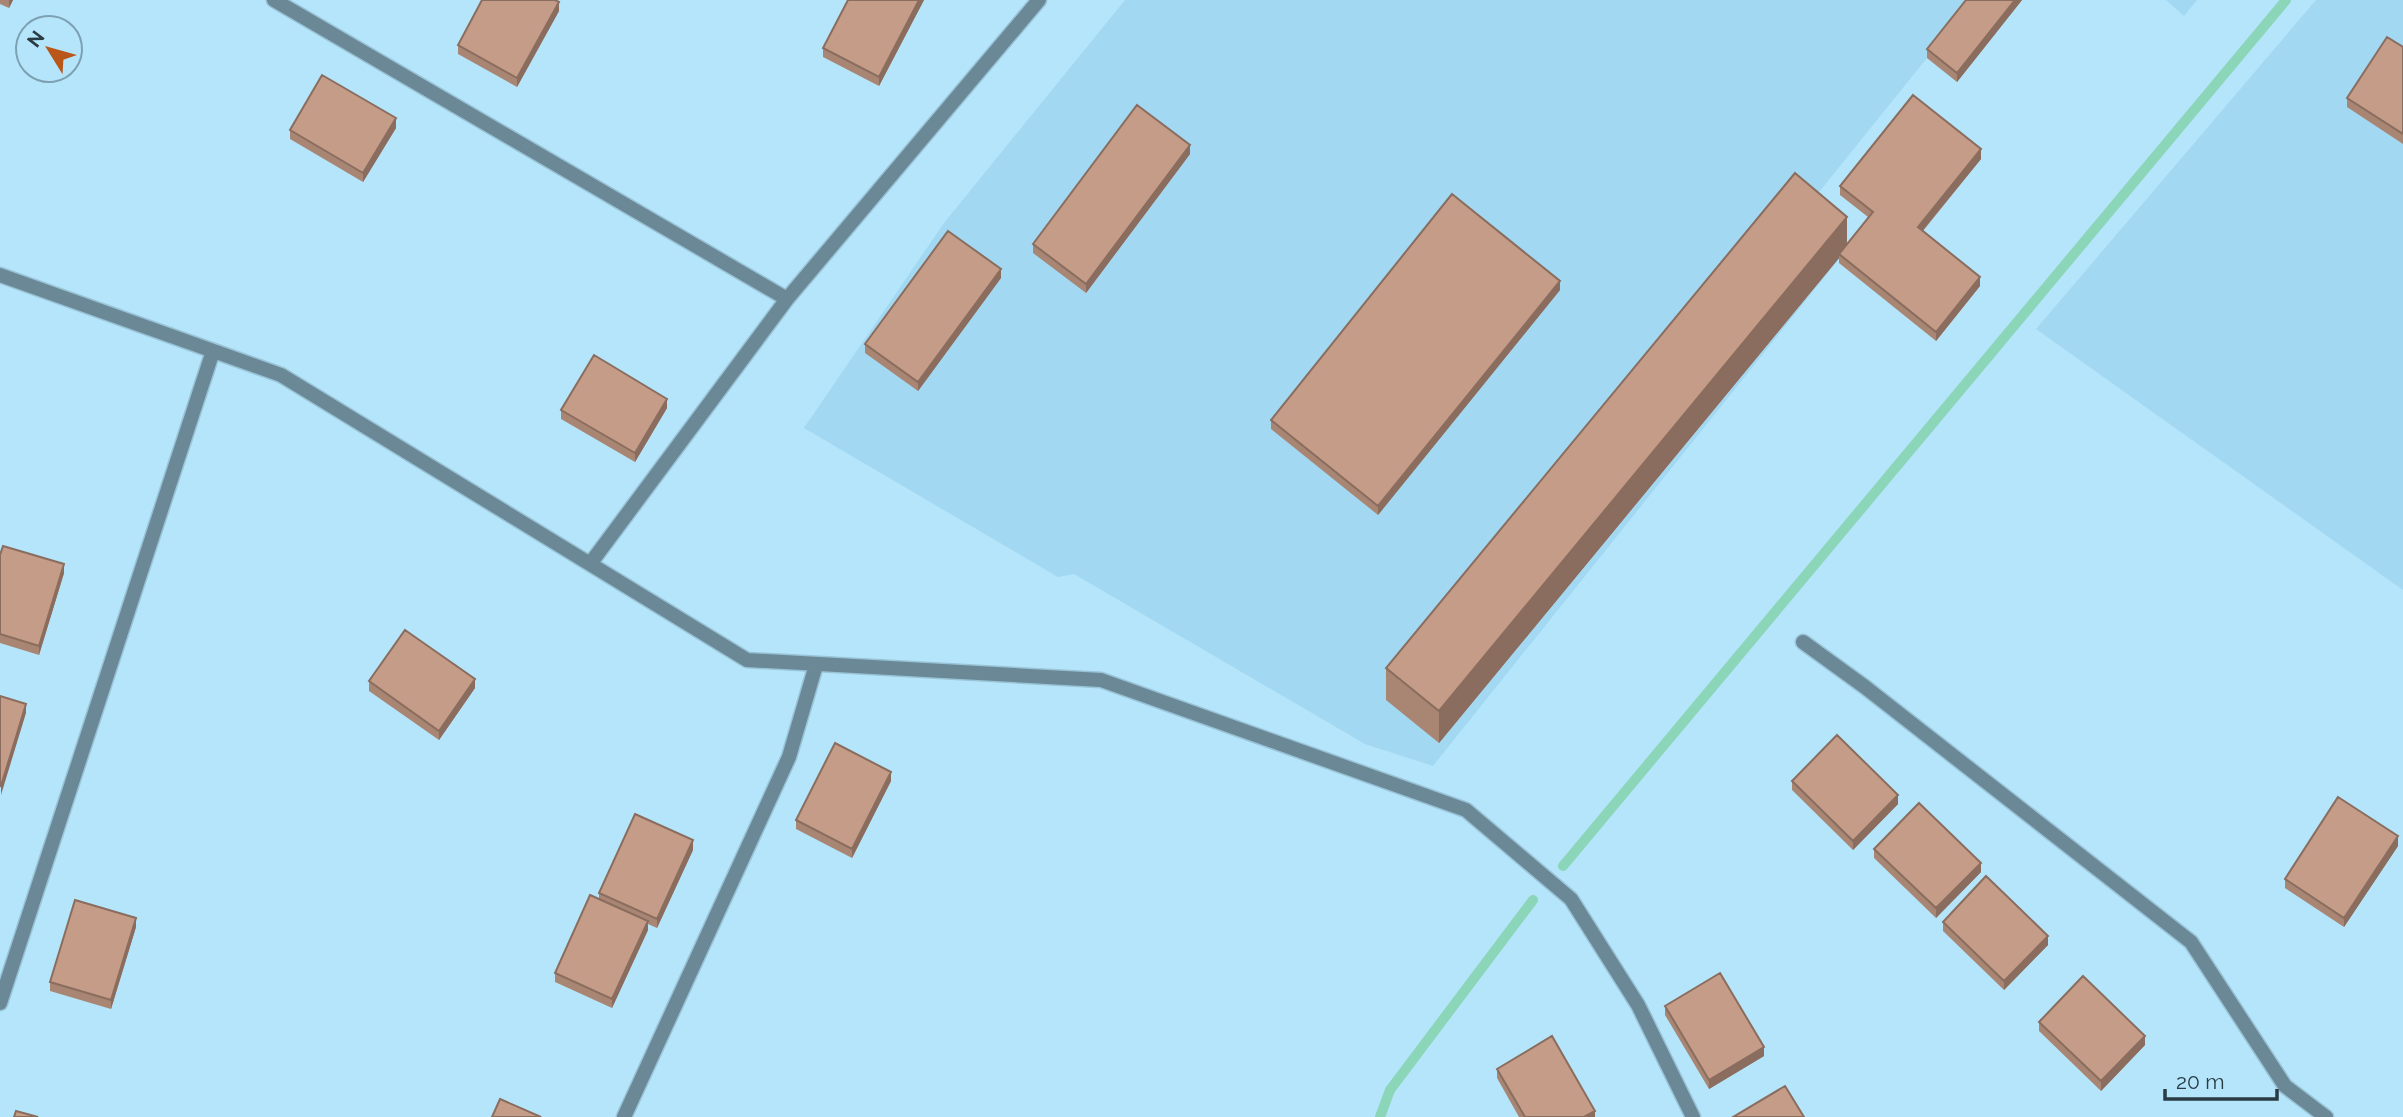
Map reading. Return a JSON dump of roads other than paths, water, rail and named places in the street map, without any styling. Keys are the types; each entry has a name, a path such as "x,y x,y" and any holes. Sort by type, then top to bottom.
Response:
{"street":[{"path":"274,0 787,299"},
{"path":"590,564 787,299 1039,0"},
{"path":"0,275 281,375 747,660 1101,680 1466,810 1571,899 1638,1005 1693,1117"},
{"path":"0,1003 213,351"},
{"path":"1803,642 1865,687 2191,942 2285,1086 2326,1117"},
{"path":"624,1117 789,757 816,664"}],"waterway":[{"path":"1563,866 2286,0"},
{"path":"1380,1117 1390,1090 1533,900"}]}
